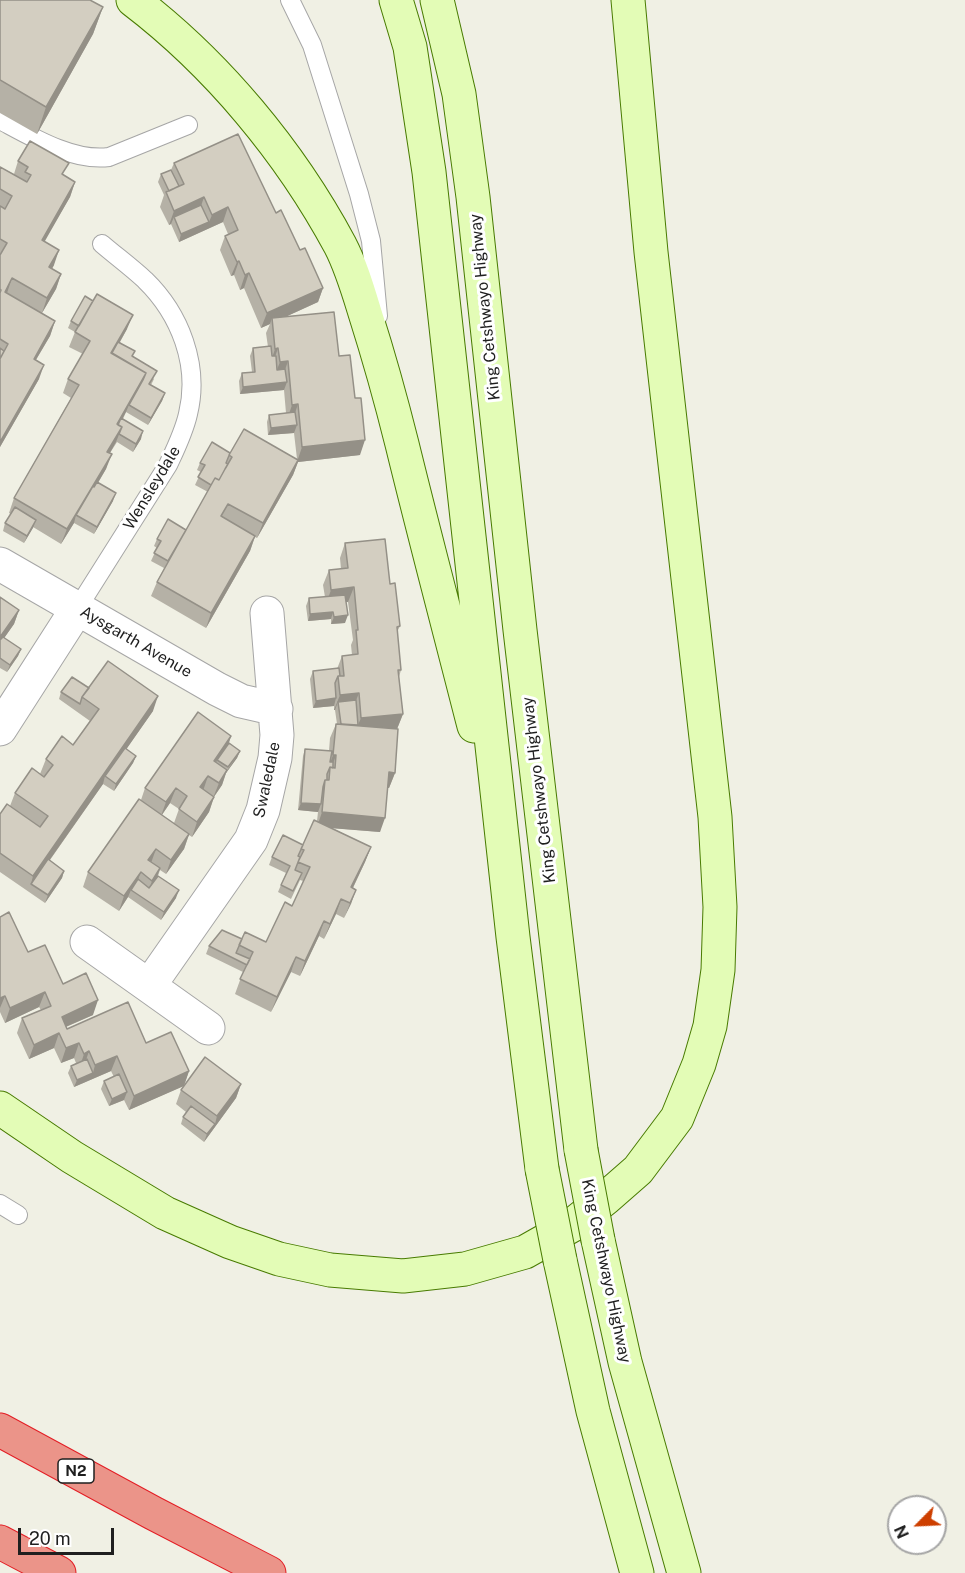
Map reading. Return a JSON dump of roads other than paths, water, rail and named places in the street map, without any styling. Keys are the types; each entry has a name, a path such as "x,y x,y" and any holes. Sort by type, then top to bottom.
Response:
{"highway":[{"name":"N2","path":"0,1430 269,1573"},
{"path":"0,1542 59,1573"}],"main road":[{"path":"133,0 154,16 225,85 296,171 340,246 356,285 383,372 503,838"},
{"path":"396,0 410,47 429,172 542,1169 592,1411 637,1573"},
{"name":"King Cetshwayo Highway","path":"437,0 459,94 473,197 520,630 582,1150 598,1240 625,1362 684,1573"},
{"path":"448,45 449,0"},
{"path":"0,1108 72,1157 165,1213 230,1242 279,1259 330,1270 403,1276 465,1269 525,1252 571,1226 638,1170 677,1118 699,1064 710,1026 718,970 720,907 715,817 651,252 628,0"}],"street":[{"name":"Aysgarth Avenue","path":"0,564 217,690 241,701 276,709"},
{"path":"0,729 77,609"},
{"name":"Swaledale","path":"149,986 251,840 264,810 275,758 277,735 267,613"},
{"path":"87,942 208,1028"}],"lane":[{"path":"290,0 312,45 359,194 371,241 383,372"},
{"path":"0,120 51,145 99,159 109,158 188,125"},
{"name":"Wensleydale","path":"77,609 168,465 189,412 192,385 185,339 176,320 146,281 102,244"},
{"path":"0,1204 18,1215"}]}
